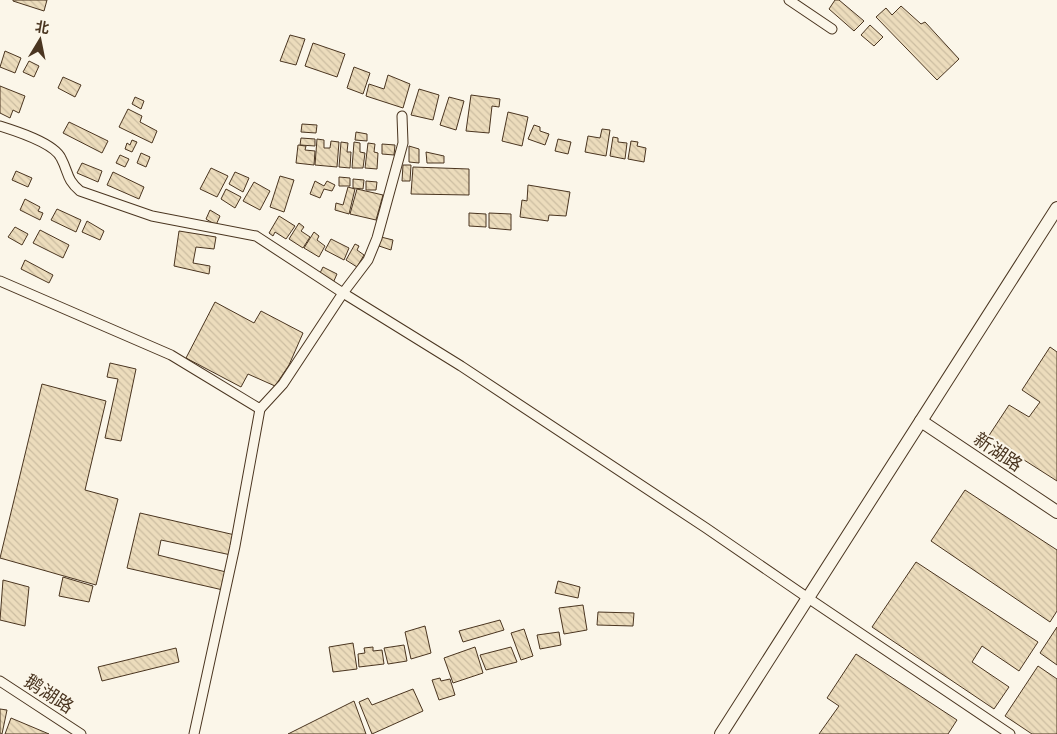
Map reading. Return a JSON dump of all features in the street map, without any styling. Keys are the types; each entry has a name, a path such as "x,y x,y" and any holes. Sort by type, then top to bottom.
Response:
{"street":[{"path":"790,0 832,29"},
{"path":"194,734 235,546 260,409 283,384 343,293 368,260 377,238 403,143 402,116"},
{"path":"0,126 18,131 45,143 60,156 71,183 80,191 152,216 256,236 343,293 461,366 706,528 1010,734"},
{"path":"721,734 1057,208"},
{"path":"0,281 171,355 260,409"},
{"name":"新湖路","path":"921,422 1057,512"},
{"name":"鹅湖路","path":"0,681 80,734"}],"building":[{"path":"13,0 47,0 44,11"},
{"path":"835,0 839,0 864,21 854,31 829,9"},
{"path":"901,6 921,24 925,22 959,59 937,80 876,17 886,8 892,15"},
{"path":"870,25 883,37 874,46 861,35"},
{"path":"290,35 305,39 296,65 280,61"},
{"path":"313,43 345,54 337,77 305,66"},
{"path":"5,51 21,58 15,73 0,67"},
{"path":"29,61 39,66 34,77 23,72"},
{"path":"354,67 370,73 363,94 347,88"},
{"path":"388,75 410,84 403,108 366,96 369,84 384,89"},
{"path":"63,77 81,85 75,97 58,88"},
{"path":"0,86 25,96 19,113 13,110 10,118 0,113"},
{"path":"419,89 439,95 433,120 411,115"},
{"path":"471,95 500,99 499,107 492,106 489,133 466,131"},
{"path":"135,97 144,101 141,109 132,104"},
{"path":"449,97 464,101 456,130 440,125"},
{"path":"128,109 142,116 140,122 157,131 152,143 119,127"},
{"path":"508,112 528,117 522,146 502,141"},
{"path":"69,122 108,141 102,153 63,133"},
{"path":"302,124 317,125 316,133 301,132"},
{"path":"534,125 540,127 540,131 549,134 545,145 528,139"},
{"path":"602,129 610,130 606,156 585,152 588,136 600,138"},
{"path":"356,132 367,134 367,141 355,140"},
{"path":"613,137 618,138 618,142 627,143 625,159 610,156"},
{"path":"301,138 315,139 315,146 300,145"},
{"path":"317,139 324,140 324,148 330,148 331,141 339,142 337,167 315,165"},
{"path":"558,139 571,142 568,154 555,151"},
{"path":"132,140 137,142 132,152 125,149 127,143 130,145"},
{"path":"631,141 638,142 637,146 646,148 644,162 628,159"},
{"path":"341,142 348,143 347,152 351,152 350,168 339,167"},
{"path":"354,142 360,143 360,152 365,153 363,168 352,168"},
{"path":"368,143 375,144 374,152 378,153 377,169 365,168"},
{"path":"382,144 395,145 394,155 382,154"},
{"path":"298,145 306,146 305,150 315,151 314,165 296,163"},
{"path":"409,146 419,149 419,163 409,162"},
{"path":"426,152 444,156 444,163 427,163"},
{"path":"141,153 150,157 146,167 137,163"},
{"path":"120,155 129,159 125,167 116,163"},
{"path":"82,163 102,171 98,182 77,173"},
{"path":"403,165 411,165 410,181 402,181"},
{"path":"413,167 469,169 469,195 411,194"},
{"path":"211,168 228,176 217,197 200,189"},
{"path":"16,171 32,178 28,187 12,180"},
{"path":"113,172 144,187 139,199 107,185"},
{"path":"235,172 249,178 243,192 229,184"},
{"path":"280,176 294,180 284,212 270,207"},
{"path":"339,177 350,178 350,186 339,186"},
{"path":"353,179 364,180 363,189 353,188"},
{"path":"315,181 324,186 327,181 335,185 332,191 324,189 320,198 310,194"},
{"path":"366,181 377,182 376,190 366,190"},
{"path":"254,182 270,191 260,210 243,201"},
{"path":"528,185 570,192 566,216 549,215 548,221 520,217 522,200 527,201"},
{"path":"348,187 355,189 349,214 335,210 336,203 343,205"},
{"path":"226,189 241,197 235,208 221,199"},
{"path":"357,189 383,195 376,220 350,214"},
{"path":"25,199 40,207 38,211 43,213 40,220 20,210"},
{"path":"57,209 81,220 76,232 51,220"},
{"path":"210,210 220,216 216,225 206,219"},
{"path":"469,213 486,214 486,227 469,226"},
{"path":"489,213 511,214 511,230 489,228"},
{"path":"279,216 295,226 286,239 275,232 273,236 269,233"},
{"path":"87,221 104,231 100,240 82,232"},
{"path":"299,223 304,227 301,231 310,237 303,248 289,239"},
{"path":"15,227 28,234 22,245 8,237"},
{"path":"40,230 69,245 63,258 33,243"},
{"path":"179,231 216,237 214,249 196,247 193,263 210,266 209,274 174,266"},
{"path":"314,232 319,236 317,240 325,246 319,257 304,248"},
{"path":"381,237 393,240 391,250 379,246"},
{"path":"331,239 349,248 344,260 325,250"},
{"path":"355,244 359,246 357,250 364,255 357,267 346,260"},
{"path":"25,260 53,275 49,283 21,269"},
{"path":"323,267 337,274 333,283 319,275"},
{"path":"215,302 254,323 261,311 303,333 289,365 275,386 248,374 241,387 186,358"},
{"path":"1050,347 1057,352 1057,481 988,437 1009,405 1029,417 1040,402 1022,390"},
{"path":"110,363 136,369 121,441 105,438 118,379 107,377"},
{"path":"42,384 106,401 85,490 118,499 96,585 0,558"},
{"path":"965,490 1057,550 1057,611 1050,622 931,541"},
{"path":"140,513 235,535 231,555 161,540 158,555 226,572 223,590 127,568"},
{"path":"916,562 1038,642 1019,671 982,646 972,662 1009,687 994,709 872,627"},
{"path":"63,577 93,586 89,602 59,596"},
{"path":"3,580 29,587 25,626 0,620"},
{"path":"558,581 580,587 578,598 555,593"},
{"path":"583,605 587,630 564,634 559,608"},
{"path":"598,612 634,613 633,626 597,625"},
{"path":"500,620 504,630 463,642 459,631"},
{"path":"425,626 431,653 411,659 405,632"},
{"path":"1057,627 1057,665 1040,653"},
{"path":"524,629 533,656 521,660 511,633"},
{"path":"559,632 561,645 540,649 537,635"},
{"path":"353,643 357,669 333,672 329,647"},
{"path":"404,645 407,661 388,664 384,648"},
{"path":"373,647 373,651 382,650 384,664 359,667 358,654 365,653 364,648"},
{"path":"475,647 483,673 453,683 444,658"},
{"path":"511,647 517,662 486,670 480,655"},
{"path":"176,648 179,662 102,681 98,667"},
{"path":"856,654 957,720 948,734 819,734 839,706 827,698"},
{"path":"1038,666 1057,679 1057,734 1032,734 1005,716"},
{"path":"440,678 441,681 450,679 455,695 439,700 432,680"},
{"path":"413,689 423,711 372,734 359,702 368,698 372,705"},
{"path":"354,701 366,734 288,734"},
{"path":"0,709 7,710 2,734 0,733"},
{"path":"11,718 49,734 5,734"}]}
